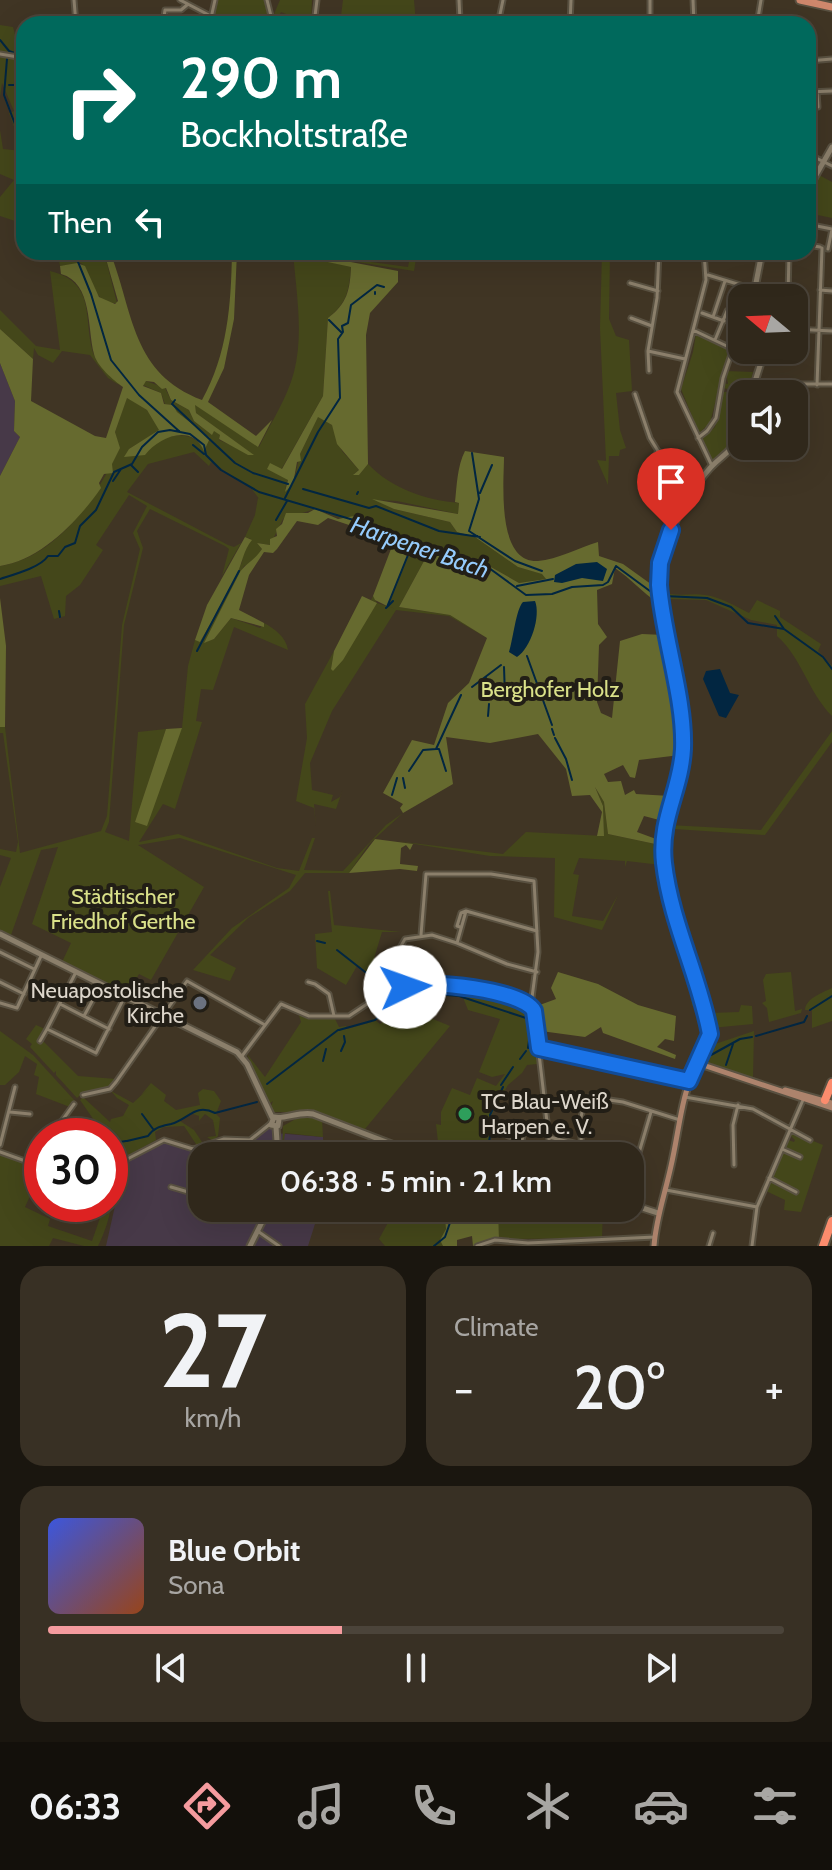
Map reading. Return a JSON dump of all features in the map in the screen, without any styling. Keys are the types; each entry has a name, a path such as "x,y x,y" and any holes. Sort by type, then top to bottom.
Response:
{"highway":[{"path":"830,1103 832,1083"},
{"path":"826,1246 832,1221"},
{"path":"826,1246 832,1237"}],"main road":[{"path":"800,0 832,7"},
{"path":"654,1246 658,1213 685,1097 697,1063 803,1099 830,1103"},
{"path":"776,1089 810,1095 830,1103"}],"street":[{"path":"180,0 207,16"},
{"path":"164,16 165,10 181,10 187,5"},
{"path":"818,107 817,92 832,91"},
{"path":"816,173 832,147"},
{"path":"816,158 832,166"},
{"path":"816,226 832,229 830,249 816,247"},
{"path":"817,385 822,248"},
{"path":"649,371 648,351 658,291 659,260"},
{"path":"705,260 707,275 677,392 712,466"},
{"path":"756,284 761,260"},
{"path":"788,284 789,260"},
{"path":"707,275 736,284"},
{"path":"713,317 725,281"},
{"path":"630,283 658,291"},
{"path":"820,290 832,291"},
{"path":"715,340 727,311"},
{"path":"702,313 724,321"},
{"path":"631,318 652,326"},
{"path":"693,330 728,346"},
{"path":"808,330 832,331"},
{"path":"648,351 685,359"},
{"path":"698,438 716,418 729,364"},
{"path":"808,385 832,384"},
{"path":"635,394 650,438 658,451 705,475"},
{"path":"642,477 658,451"},
{"path":"697,1063 708,1041 709,1029 671,909 662,848 666,813 679,776 683,747 659,578 671,530 705,475 728,454"},
{"path":"421,935 426,874 491,874 537,883 537,972 532,1006 549,1142"},
{"path":"457,943 466,911 538,931"},
{"path":"0,934 242,1056 274,1122 276,1142"},
{"path":"398,989 387,979 386,970 404,940 421,935 439,936 507,964 537,972"},
{"path":"0,952 34,969"},
{"path":"0,1003 15,1010 42,955"},
{"path":"40,1041 76,972"},
{"path":"83,1095 110,1089 132,1065 187,981 265,1025"},
{"path":"0,982 24,994"},
{"path":"308,982 329,994 334,1016"},
{"path":"242,1056 278,1006 285,1004 309,1016 353,1015 373,1000 418,984 454,985 532,1006"},
{"path":"84,1016 96,994"},
{"path":"47,1029 96,1053 125,997"},
{"path":"60,1004 109,1029"},
{"path":"539,1048 689,1081"},
{"path":"0,1145 15,1087"},
{"path":"795,1092 803,1099"},
{"path":"752,1246 757,1207 803,1099 810,1095"},
{"path":"582,1142 583,1109 589,1097 623,1102 680,1120"},
{"path":"685,1097 738,1104 766,1114 810,1140"},
{"path":"521,1103 545,1106"},
{"path":"64,1118 74,1104"},
{"path":"734,1165 733,1125 738,1104"},
{"path":"10,1112 30,1114"},
{"path":"642,1142 651,1112"},
{"path":"128,1158 161,1141 174,1141 198,1149 224,1139 250,1140 274,1122 293,1113 307,1113 385,1142"},
{"path":"525,1128 522,1140 508,1136 511,1124 525,1128 548,1136 571,1142"},
{"path":"782,1149 800,1157"},
{"path":"0,1152 24,1161"},
{"path":"769,1178 796,1192"},
{"path":"171,1187 188,1192"},
{"path":"665,1190 757,1207"},
{"path":"644,1208 658,1213"},
{"path":"250,1246 263,1222"},
{"path":"259,1232 279,1246"},
{"path":"709,1246 713,1233"},
{"path":"477,1246 495,1240 557,1244 655,1237"}],"shaded area":[{"path":"0,363 15,401 14,431 20,437 0,476"},
{"path":"271,1127 275,1133 323,1137 323,1142 221,1142 253,1141"},
{"path":"162,1143 188,1148 188,1222 316,1222 308,1246 106,1246 111,1222 128,1222 128,1161"}],"green space":[{"path":"218,0 265,0 268,16 214,16 212,14"},
{"path":"280,0 312,0 311,16 274,14"},
{"path":"343,0 414,0 415,16 341,16"},
{"path":"0,25 13,27 16,38 16,132 9,113 14,111 2,83 0,97"},
{"path":"0,130 3,149 16,150 16,221 0,216 0,197 14,180 0,174"},
{"path":"819,175 832,182 832,218 816,215 816,181"},
{"path":"59,260 106,260 117,303 103,300 98,295 81,263 60,266"},
{"path":"106,260 113,260 138,339 148,357 161,374 202,400 223,346 232,260 237,260 234,319 224,368 208,402 256,436 272,420 258,447 195,405 196,413 254,455 248,455 194,421 189,410 171,400 166,388 146,381 143,386 161,393 164,404 173,405 177,412 210,438 204,451 199,442 184,435 167,438 145,455 124,457 129,449 159,430 147,410 127,398 115,432 120,448 112,464 113,473 104,474 99,483 101,488 92,501 70,526 44,547 30,556 0,566 0,476 20,437 14,431 15,401 0,363 0,329 33,359 31,401 95,436 106,438 123,387 95,358 84,296 71,279 61,274 60,266 77,263 85,266 99,297 115,304 118,301"},
{"name":"Städtischer Friedhof Gerthe","path":"294,260 321,260 351,267 343,302 328,318 323,396 281,470 288,480 285,489 295,476 300,454 318,416 332,425 342,451 359,470 354,474 359,475 368,464 377,473 410,492 459,503 458,514 397,501 376,500 394,509 450,522 457,532 475,537 518,567 543,574 546,579 519,583 491,567 430,550 399,607 450,615 487,638 449,616 396,610 332,711 310,763 312,790 333,795 331,802 340,797 343,789 336,809 314,804 316,826 314,808 296,801 307,738 305,704 334,651 331,669 376,603 371,600 373,596 377,603 396,609 387,606 412,543 315,509 283,519 270,545 257,543 262,549 255,561 244,566 205,642 214,639 231,618 260,628 264,623 279,634 288,650 234,627 213,690 201,689 196,721 202,722 175,809 163,804 139,842 178,834 277,868 299,871 312,838 315,838 304,870 343,871 386,825 403,813 369,844 349,873 305,873 290,891 248,918 210,955 236,968 230,981 193,970 232,928 289,888 296,875 180,838 138,845 204,887 151,980 139,974 128,994 62,962 71,943 32,924 58,847 41,850 11,935 25,944 0,931 0,887 11,858 0,855 0,849 16,852 18,842 0,727 5,727 20,853 101,831 107,816 122,625 140,549 133,533 147,506 129,495 96,545 103,550 80,585 66,596 65,616 54,619 41,576 0,586 0,566 40,551 73,522 87,504 119,448 115,432 127,397 147,410 160,430 129,449 179,436 197,441 204,449 210,438 177,412 173,405 165,404 161,393 143,385 146,381 165,388 171,400 189,410 194,421 211,434 214,430 220,435 219,440 253,455 196,413 194,404 259,447 294,372 299,327","holes":["194,452 209,466 211,462 251,488 260,500 258,498 255,515 245,537 251,539 243,551 242,562 201,641 195,640 188,666 182,728 135,823 166,729 138,732 129,841 105,832 109,822 124,625 143,548 137,531 150,509 225,546 229,549 222,576 241,543 234,547 228,545 127,492 148,464"]},
{"path":"318,260 340,260 398,271 398,282 370,313 366,335 368,464 359,475 353,475 359,470 337,444 332,425 318,417 300,454 301,461 297,462 293,484 285,492 288,480 267,469 270,463 282,469 323,396 328,318 346,296 351,267"},
{"path":"344,260 408,267 409,260 416,260 414,271"},
{"path":"602,260 610,260 609,319 616,336 629,340 632,391 616,393 620,430 626,448 620,450 619,456 609,456 608,485 597,460 606,461 600,328"},
{"path":"50,271 65,277 82,293 96,359 119,385 108,378 90,355 62,351 53,363 38,355 34,348 33,359 0,329 0,310 36,346 60,350"},
{"path":"696,334 728,349 710,423 699,433 681,389"},
{"path":"726,371 753,372 751,380 728,380 728,384"},
{"path":"722,392 728,392 728,448 713,461 702,439 715,427"},
{"name":"Berghofer Holz","path":"465,451 504,457 505,520 515,549 524,558 545,560 598,542 599,556 623,564 655,587 658,603 615,568 612,584 597,590 598,624 607,637 599,645 597,702 601,713 612,718 620,641 642,634 664,635 680,728 680,755 639,760 635,778 630,777 623,765 604,774 608,782 621,781 625,795 634,790 636,794 670,796 663,821 644,816 637,832 656,839 657,830 663,824 660,845 608,834 604,802 595,787 603,806 604,836 597,836 602,812 590,795 572,796 566,769 538,734 490,743 446,737 453,784 403,813 400,808 403,804 383,793 412,740 434,745 448,703 469,683 487,638 450,615 399,607 430,550 491,567 519,583 546,579 542,574 518,567 475,537 457,532 450,522 394,509 372,499 458,514 459,503 455,502 457,483"},
{"path":"315,509 338,519 354,516 359,525 413,543 387,606 373,596 391,549 379,535 328,518 318,525 297,521 273,553 264,552 249,575 239,610 264,623 264,627 231,618 214,639 204,643 240,572 262,549 257,543 270,545 270,539 277,536 276,529 282,524 286,513 308,513"},
{"path":"245,537 252,540 237,574 200,642 195,640 207,605"},
{"path":"664,595 711,596 749,613 757,600 780,611 780,617 821,644 818,651 832,666 832,716 793,654 777,636 777,625 751,620 706,600 667,599 672,613 667,614"},
{"path":"362,596 377,603 343,660 333,671 334,651"},
{"path":"0,598 6,646 5,727 0,727"},
{"path":"674,669 677,670 689,749 669,825 761,830 832,731 832,742 765,835 675,829 673,844 667,846 680,910 710,1013 739,1012 741,1005 752,1006 753,1024 711,1028 673,909 665,849 669,815 685,752"},
{"path":"182,728 147,826 135,822 166,729"},
{"path":"595,787 604,802 608,834 660,845 669,912 703,1016 698,1017 695,1005 692,1006 690,987 664,903 661,865 627,861 625,867 625,861 579,858 573,874 579,875 572,916 603,921 618,895 602,930 554,917 555,858 490,856 396,841 503,854 526,832 604,836 603,806"},
{"path":"375,839 413,844 410,850 406,845 401,848 400,864 418,866 417,871 400,869 349,873"},
{"path":"328,891 334,925 401,932 382,932 372,965 382,971 389,983 375,973 370,977 357,966 346,985 317,968 315,934 332,932"},
{"path":"558,972 598,984 638,1005 676,1016 674,1041 665,1039 657,1047 676,1055 675,1059 603,1033 601,1027 585,1037 541,1031 537,1006 556,999 551,988"},
{"path":"791,972 795,1011 802,1009 801,1013 769,1022 767,1008 762,1003 766,1001 763,980 766,974"},
{"path":"832,988 832,1021 812,1028 812,1010 805,1010 808,1002"},
{"path":"467,990 494,995 523,1004 534,1016 537,1064 527,1065 508,1085 491,1116 494,1121 489,1140 493,1142 438,1142 436,1124 441,1125 441,1112 452,1088 470,1095 477,1078 496,1086 505,1074 492,1077 479,1072 500,1019 468,1010 464,1000"},
{"path":"126,999 161,1020 130,1067 115,1083 104,1090 84,1093 77,1098 26,1039 36,1025 45,1029 41,1039 78,1076 116,1079 158,1020 140,1011 131,1024 137,1010"},
{"path":"431,999 428,1003 415,1006 416,1012 450,1026 365,1129 394,1142 310,1112 274,1112 271,1106 273,1101 269,1104 247,1054 265,1077 301,1022 298,1012 310,1018 335,1019 339,1027 346,1026 347,1029 372,1022 373,1018 380,1024 386,1019 383,1015 386,1010 398,1018 404,1006"},
{"path":"0,1031 33,1055 75,1101 70,1107 36,1094 39,1077 34,1075 37,1064 25,1056 19,1072 5,1085 0,1085"},
{"path":"754,1031 753,1077 777,1087 710,1063 704,1058 709,1046"},
{"path":"151,1083 166,1095 164,1101 176,1110 200,1105 198,1093 203,1089 214,1091 221,1101 216,1114 220,1118 218,1136 213,1141 207,1137 216,1136 213,1120 205,1114 199,1121 199,1116 190,1113 180,1121 194,1130 202,1142 195,1142 184,1126 164,1127 155,1132 156,1140 128,1156 128,1118 115,1118 123,1116 129,1105 111,1091 133,1103 148,1089 141,1095"},
{"path":"83,1097 106,1118 92,1118 80,1100"},
{"path":"301,1116 315,1116 322,1120 323,1137 285,1133 282,1142 283,1126"},
{"path":"791,1132 823,1145 801,1212 784,1210 785,1200 766,1191 788,1140 795,1140"},
{"path":"0,1154 24,1163 24,1222 49,1222 48,1226 92,1241 99,1222 108,1222 98,1246 84,1246 53,1238 49,1246 0,1246"},
{"path":"388,1222 446,1222 441,1240 443,1246 385,1246 379,1239"},
{"path":"445,1222 498,1222 499,1240 473,1246 472,1236 457,1240 457,1246 443,1246 440,1240 446,1229"},
{"path":"498,1222 603,1222 602,1238 499,1239"}],"water":[{"path":"597,562 607,569 603,581 582,578 554,582 555,575 576,564"},
{"path":"535,601 537,615 534,631 527,647 517,657 509,652 518,611 523,602"},
{"path":"720,669 730,693 739,695 726,718 719,716 703,679 706,671"}],"waterway":[{"path":"0,40 9,51 16,54"},
{"path":"7,59 4,95 16,127"},
{"path":"9,85 16,85"},
{"path":"77,260 111,360 139,395 180,432"},
{"path":"285,498 318,432 340,398 338,339 343,332 342,326 348,323 351,305 377,285 384,287"},
{"path":"329,320 342,333"},
{"path":"175,400 172,404 235,463 253,473 288,484"},
{"name":"Harpener Bach","path":"0,579 32,567 48,556 58,556 65,547 75,543 80,526 96,510 114,472 132,464 142,447 158,432 170,430 190,434 204,445 206,455 221,470 259,492 357,521 437,554 489,568 526,595 603,585 608,582 616,566 658,597"},
{"path":"193,445 204,454"},
{"path":"472,453 479,499 469,531 515,561 542,571"},
{"path":"131,465 138,472"},
{"path":"480,493 492,465"},
{"path":"113,481 121,469"},
{"path":"303,489 369,508 376,506 439,531 480,537"},
{"path":"276,520 287,501"},
{"path":"387,607 412,545"},
{"path":"197,651 239,571"},
{"path":"517,586 553,579"},
{"name":"Harpener Bach","path":"664,596 707,598 731,607 748,623 784,629 823,657 832,669"},
{"path":"386,608 393,601"},
{"path":"59,611 60,617"},
{"path":"775,616 784,629"},
{"path":"527,656 552,725"},
{"path":"472,687 501,665"},
{"path":"504,667 505,697"},
{"path":"481,687 486,677"},
{"path":"409,771 423,750 436,749 461,695"},
{"path":"488,716 489,704"},
{"path":"552,729 554,735"},
{"path":"555,738 572,780"},
{"path":"436,749 439,749 446,771"},
{"path":"392,795 397,778"},
{"path":"403,778 405,788"},
{"path":"317,941 325,943"},
{"path":"337,950 374,979"},
{"path":"446,995 459,996 529,1019"},
{"path":"339,1030 375,1020 389,1009 440,996"},
{"path":"810,1010 832,996"},
{"path":"756,1036 804,1022 807,1016"},
{"path":"267,1084 338,1030"},
{"path":"528,1048 530,1033"},
{"path":"341,1051 344,1036"},
{"path":"711,1055 740,1039 752,1037"},
{"path":"726,1065 733,1044"},
{"path":"323,1061 326,1049"},
{"path":"520,1059 526,1051"},
{"path":"501,1085 513,1067"},
{"path":"489,1142 490,1115 503,1087"},
{"path":"128,1141 148,1136 156,1129 197,1111 215,1113 257,1102"},
{"path":"142,1114 153,1129"},
{"path":"434,1246 445,1237 450,1222"}],"place":[{"name":"Neuapostolische Kirche","path":"200,1003"},
{"name":"TC Blau-Weiß Harpen e. V.","path":"465,1114"}],"route":[{"path":"405,987 418,984 454,985 524,1002 531,1005 534,1011 539,1048 689,1081 710,1034 671,909 662,848 666,813 679,776 683,747 659,585 660,563 671,530"}]}
